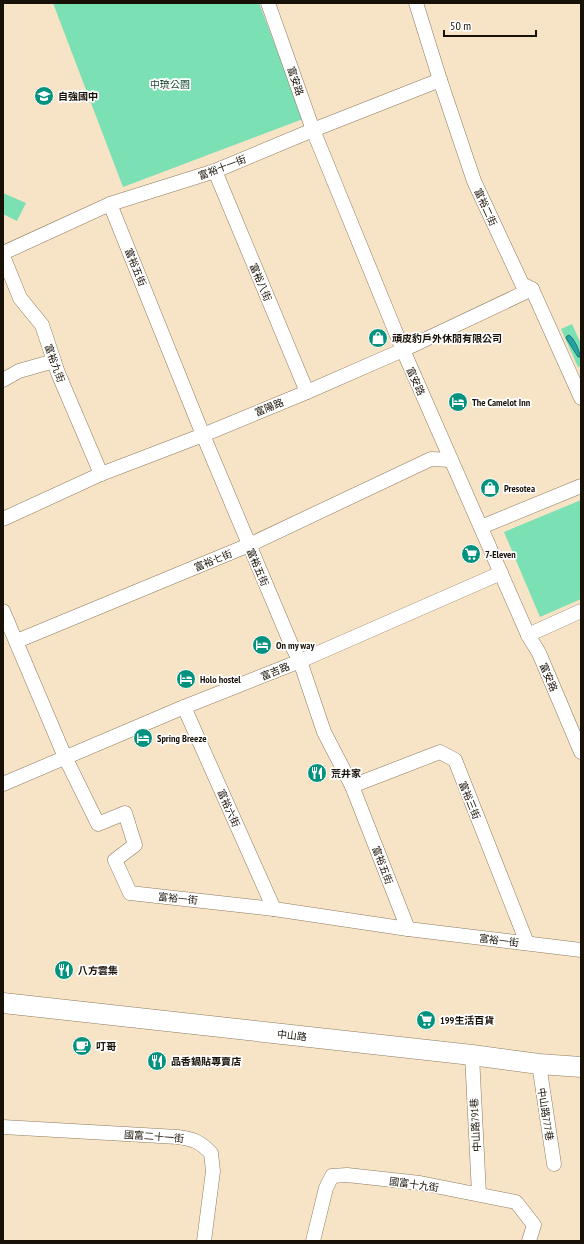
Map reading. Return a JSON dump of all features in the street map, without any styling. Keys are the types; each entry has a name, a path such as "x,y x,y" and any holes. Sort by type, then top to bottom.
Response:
{"street":[{"name":"富安路","path":"268,3 313,130 403,350 528,635 539,653 581,752"},
{"name":"富裕二街","path":"416,3 474,181 522,284 532,289 581,398"},
{"name":"富裕十一街","path":"3,255 110,204 215,172 313,130 440,80"},
{"name":"富裕八街","path":"215,172 307,392"},
{"name":"富裕五街","path":"110,204 203,435 291,644 300,661 324,732 352,786 408,929"},
{"name":"富裕九街","path":"3,255 20,298 42,325 58,373 101,474"},
{"name":"富陽路","path":"3,519 101,474 203,435 307,392 403,350 532,289"},
{"path":"3,380 19,371 54,361"},
{"name":"富裕七街","path":"17,641 249,545 430,459 451,460"},
{"path":"481,527 581,486"},
{"name":"富吉路","path":"3,784 184,707 300,661 501,573"},
{"name":"富裕一街","path":"3,611 65,757 98,824 125,812 135,845 115,860 130,893 274,909 408,929 581,950"},
{"path":"528,635 581,611"},
{"name":"富裕六街","path":"184,707 274,909"},
{"name":"富裕三街","path":"352,786 440,752 455,760 527,943"},
{"name":"中山路","path":"3,1003 472,1055 539,1064 581,1067"},
{"name":"中山路791巷","path":"472,1055 479,1194"},
{"name":"中山路777巷","path":"539,1064 554,1164"},
{"name":"國富二十一街","path":"3,1127 193,1139 203,1145 211,1153 212,1171 204,1241"},
{"name":"國富十九街","path":"313,1241 326,1188 332,1176 420,1183 516,1202 534,1225 529,1241"}],"green space":[{"name":"中琉公園","path":"53,3 259,3 303,119 123,187"},
{"path":"3,193 26,203 17,221 3,214"},
{"path":"572,324 581,344 581,366 578,367 561,329"},
{"path":"581,500 581,599 540,617 504,532"}],"water":[{"path":"569,335 573,339 579,351 580,357 578,357 566,338"}],"place":[{"name":"自強國中","path":"44,96"},
{"name":"頑皮豹戶外休閒有限公司","path":"378,338"},
{"name":"The Camelot Inn","path":"458,402"},
{"name":"Presotea","path":"490,488"},
{"name":"7-Eleven","path":"471,554"},
{"name":"On my way","path":"262,645"},
{"name":"Holo hostel","path":"186,679"},
{"name":"Spring Breeze","path":"143,738"},
{"name":"荒井家","path":"317,773"},
{"name":"八方雲集","path":"64,970"},
{"name":"199生活百貨","path":"426,1020"},
{"name":"叮哥","path":"82,1046"},
{"name":"品香鍋貼專賣店","path":"157,1061"}]}
